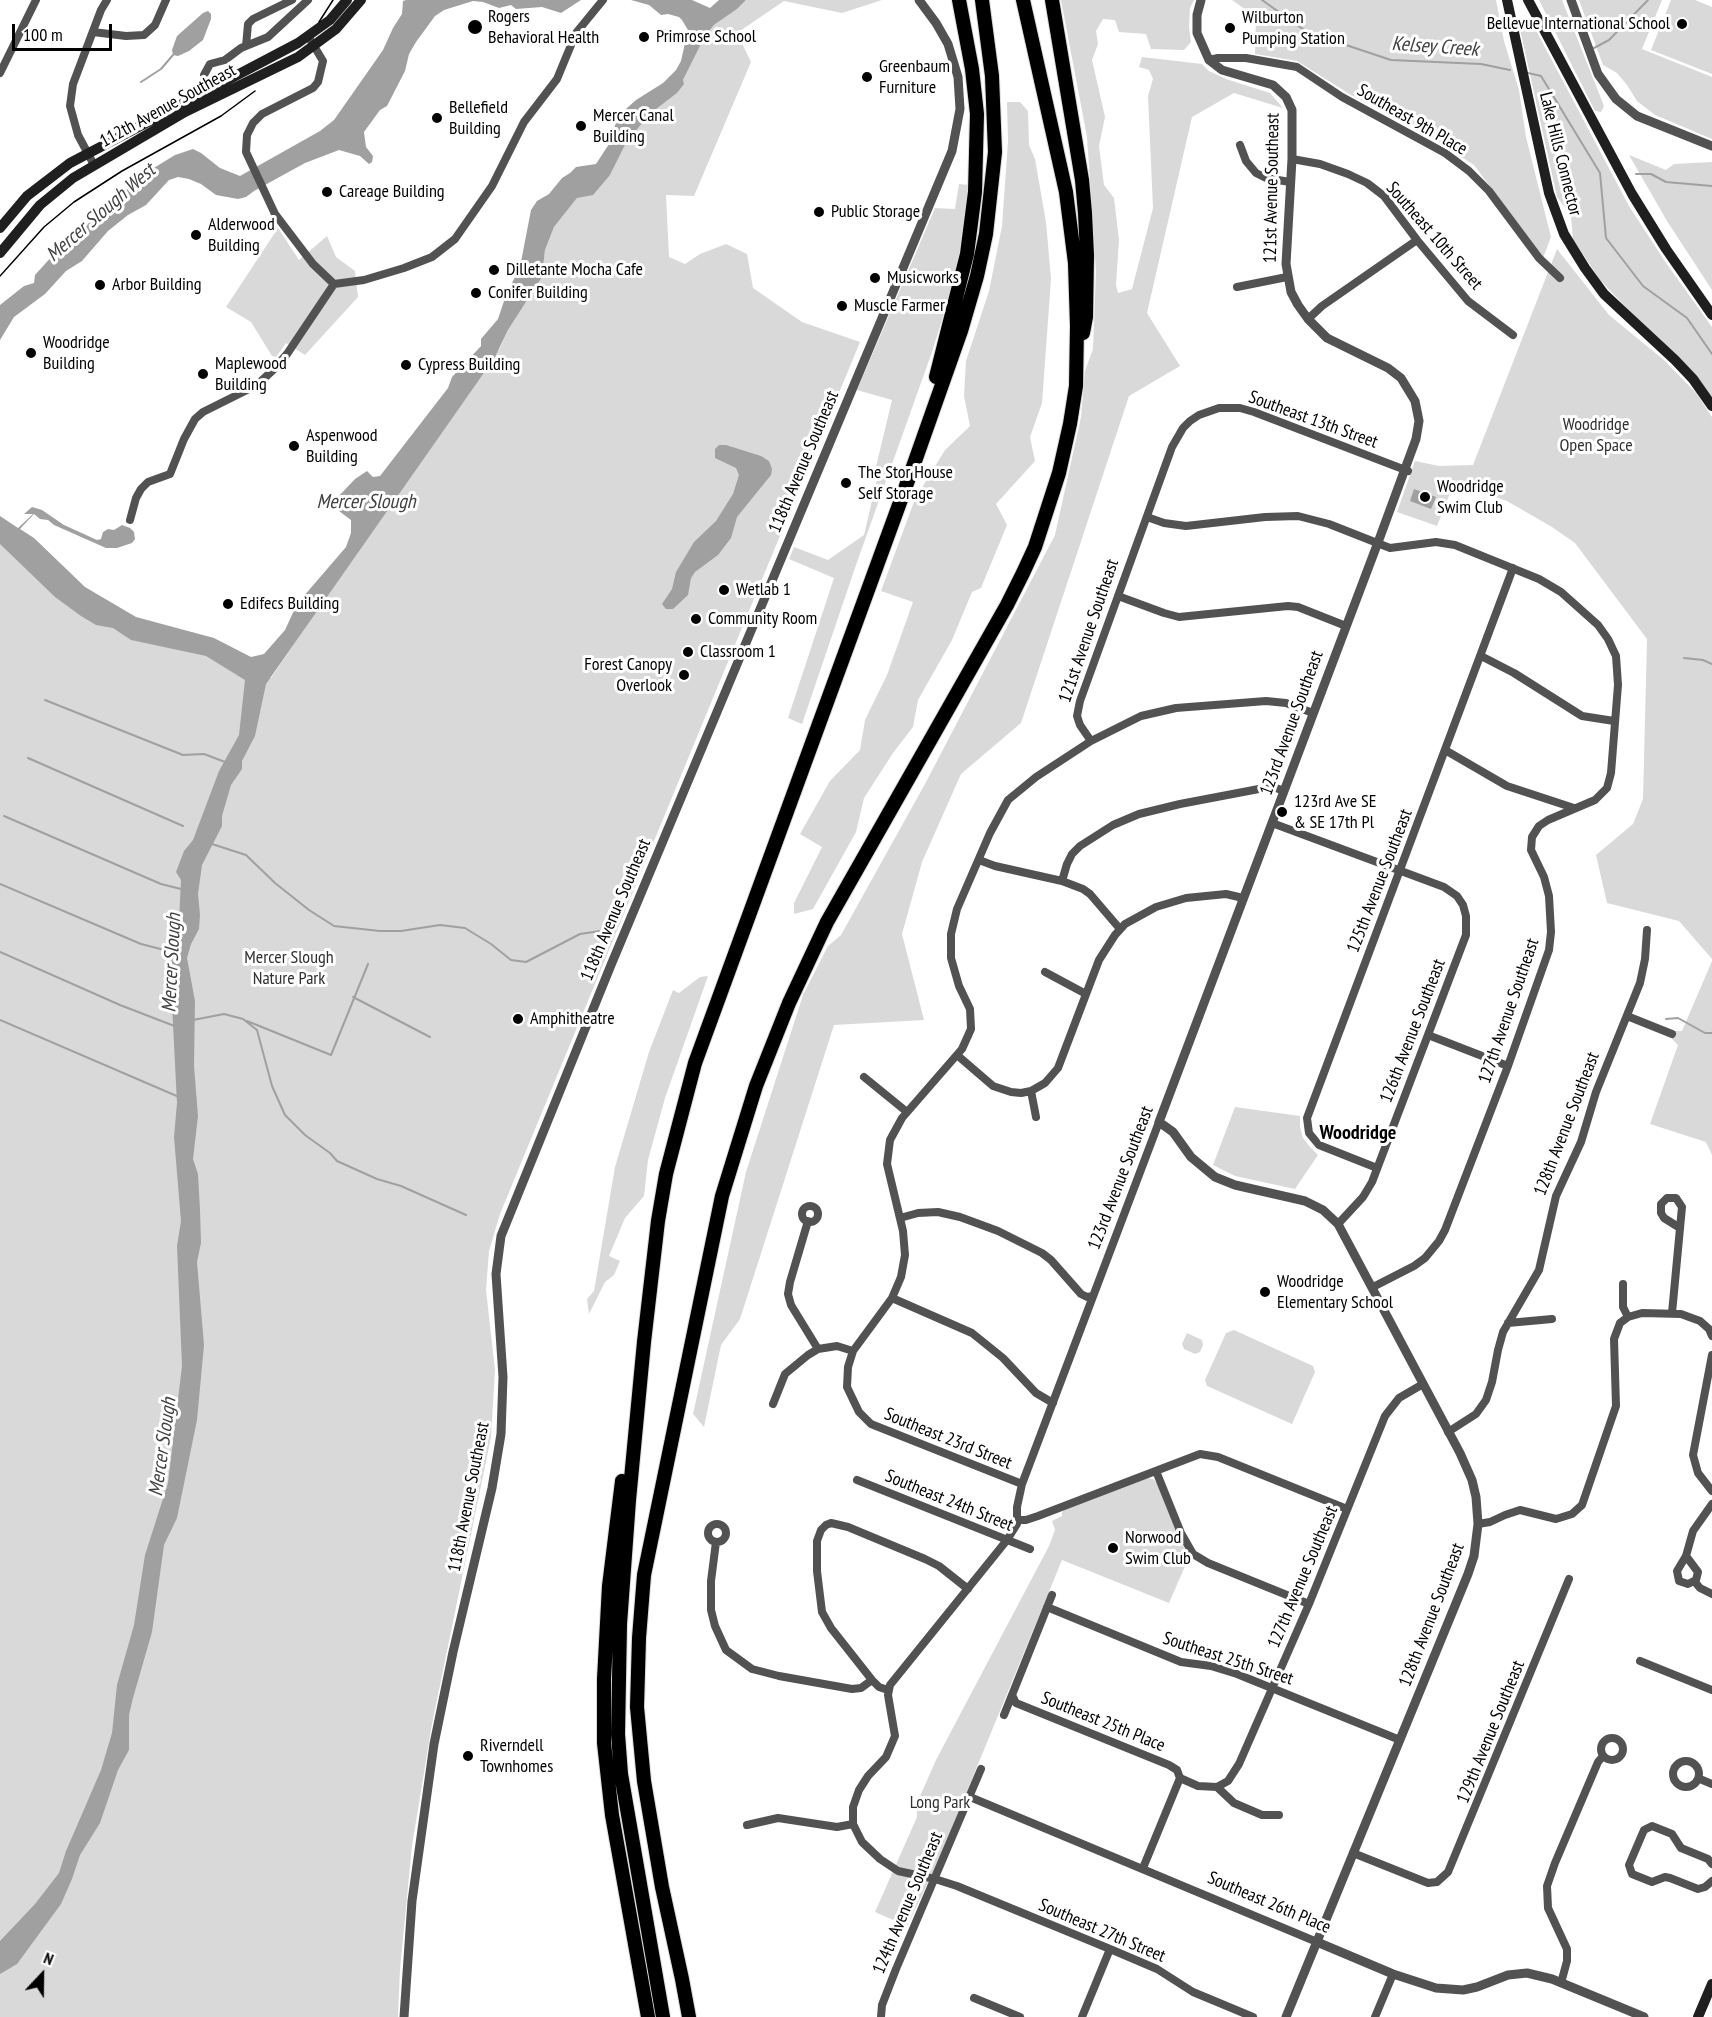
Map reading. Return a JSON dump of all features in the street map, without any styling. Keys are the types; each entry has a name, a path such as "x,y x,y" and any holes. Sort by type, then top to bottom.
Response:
{"highway":[{"path":"914,464 961,284 973,217 977,114 972,69 959,0"},
{"path":"663,2017 621,1774 618,1734 620,1624 629,1500 658,1221 666,1174 695,1063 914,464 961,331 977,276 986,234 995,152 990,54 982,0"},
{"path":"687,2017 682,1979 662,1887 644,1781 637,1707 639,1638 644,1575 657,1505 722,1196 772,1042 827,922 1007,604 1035,547 1059,473 1070,424 1077,371 1077,326 1071,228 1066,192 1023,0"},
{"path":"1042,0 1065,87"},
{"path":"1052,0 1082,180 1088,255 1086,317 1077,371"},
{"path":"644,1342 612,1548 604,1679 604,1743 612,1815 648,2017"},
{"path":"673,1939 696,2017"}],"main road":[{"name":"112th Avenue Southeast","path":"0,254 40,206 57,190 94,165 185,112 298,57 347,0"},
{"name":"112th Avenue Southeast","path":"0,228 18,205 40,184 70,163 210,89 311,41 344,22 360,0"},
{"name":"Lake Hills Connector","path":"1507,0 1549,193 1564,234 1604,294 1680,365 1712,406"},
{"name":"Lake Hills Connector","path":"1528,0 1632,194 1666,249 1712,315"},
{"path":"1698,2017 1712,1984"}],"street":[{"path":"0,73 36,0"},
{"path":"94,165 78,135 70,106 73,84 107,0"},
{"path":"93,32 144,35 155,25 166,0"},
{"path":"246,46 248,24 253,19 292,0"},
{"path":"210,89 204,79 207,66 225,60 246,46 268,37 308,0"},
{"path":"130,520 141,489 148,482 170,474 195,418 256,384 273,370 334,284 354,282 421,262 438,253 455,239 492,186 524,122 557,79 576,33 603,0"},
{"name":"118th Avenue Southeast","path":"404,2017 412,1901 432,1755 453,1652 492,1488 501,1434 503,1377 496,1274 501,1236 610,965 952,151 960,110 958,77 948,44 919,0"},
{"path":"1201,0 1197,15 1197,33 1209,60"},
{"path":"1571,0 1598,74 1616,99 1637,116 1712,146"},
{"path":"311,41 323,61 318,82 313,88 262,114 253,123 247,135 246,152 275,214 302,250 334,284"},
{"name":"Southeast 9th Place","path":"1209,60 1246,58 1297,67 1342,97 1445,153 1469,171 1489,191 1539,258 1560,278"},
{"name":"121st Avenue Southeast","path":"1209,60 1222,70 1266,82 1286,97 1292,110 1292,159 1286,251 1287,277 1298,305 1327,338 1395,373 1411,393 1418,410"},
{"path":"1240,145 1246,161 1256,173 1266,178 1290,182"},
{"name":"Southeast 10th Street","path":"1292,159 1333,168 1367,183 1384,196 1468,301 1512,335"},
{"path":"1308,319 1322,306 1417,240"},
{"path":"1237,287 1287,277"},
{"name":"Southeast 13th Street","path":"1207,412 1229,407 1254,412 1406,470"},
{"name":"123rd Avenue Southeast","path":"888,1690 1015,1528 1022,1484 1406,470 1418,431 1418,410"},
{"name":"121st Avenue Southeast","path":"1091,741 1080,724 1078,710 1118,596 1172,447 1190,421 1207,412"},
{"name":"127th Avenue Southeast","path":"1147,517 1164,523 1186,526 1265,517 1299,516 1329,524 1377,544 1396,548 1427,543 1445,543 1513,568 1555,589 1585,613 1608,639 1616,656 1618,685 1611,773 1607,788 1596,800 1574,808 1539,826 1532,837 1531,850 1544,877 1549,896 1550,941 1545,962 1508,1066 1439,1241 1425,1258 1414,1266 1373,1287"},
{"name":"125th Avenue Southeast","path":"1377,1168 1319,1145 1309,1133 1307,1118 1482,656 1513,568"},
{"path":"1118,596 1164,614 1179,616 1298,607 1346,626"},
{"path":"1482,656 1515,673 1582,716 1614,721"},
{"path":"773,1404 785,1374 807,1355 818,1349 837,1346 853,1351 892,1298 901,1277 905,1255 903,1231 890,1181 888,1153 893,1133 907,1112 957,1055 969,1036 972,1024 970,1009 954,972 951,958 951,934 957,909 990,833 1008,800 1036,777 1091,741 1141,716 1176,708 1266,701 1286,703 1313,713"},
{"path":"1446,750 1507,786 1574,808"},
{"path":"1062,881 1066,864 1080,846 1113,825 1139,814 1264,788 1284,791"},
{"path":"1272,823 1400,871"},
{"path":"980,860 995,866 1075,885 1090,894 1120,929"},
{"name":"126th Avenue Southeast","path":"1338,1224 1368,1191 1466,934 1466,916 1457,896 1444,887 1400,871"},
{"path":"957,1055 993,1086 1011,1092 1031,1091 1045,1083 1058,1068 1104,950 1120,929 1142,913 1186,898 1226,894 1244,898"},
{"name":"128th Avenue Southeast","path":"1286,2017 1471,1565 1477,1541 1476,1497 1472,1480 1448,1432 1476,1414 1486,1400 1500,1340 1539,1270 1556,1196 1581,1142 1596,1092 1643,972 1647,930"},
{"path":"1045,972 1086,994"},
{"path":"1627,1016 1672,1035"},
{"path":"1428,1035 1508,1066"},
{"path":"864,1077 907,1112"},
{"path":"1031,1091 1036,1117"},
{"path":"1159,1122 1173,1132 1191,1156 1215,1177 1235,1185 1305,1201 1323,1210 1338,1224 1448,1432"},
{"path":"900,1218 938,1212 960,1217 998,1231 1042,1253 1081,1294 1087,1297 1092,1296"},
{"path":"808,1221 788,1294 818,1349"},
{"path":"1672,1313 1680,1228"},
{"path":"1623,1284 1623,1307 1628,1317"},
{"path":"892,1298 972,1333 1003,1358 1036,1394 1053,1403"},
{"path":"1478,1524 1490,1522 1521,1510 1556,1519 1572,1514 1582,1505 1614,1413 1615,1334 1620,1323 1628,1317 1642,1313 1672,1313 1694,1318 1710,1333"},
{"path":"1508,1323 1552,1319"},
{"name":"Southeast 23rd Street","path":"853,1351 848,1368 847,1387 859,1412 871,1424 1022,1484"},
{"path":"1712,1356 1693,1455 1698,1473 1712,1491"},
{"name":"127th Avenue Southeast","path":"1217,1787 1228,1781 1234,1773 1309,1604 1385,1416 1399,1398 1423,1384"},
{"path":"1018,1520 1038,1516 1200,1454 1218,1457 1347,1509"},
{"path":"1156,1471 1181,1533 1193,1554 1208,1563 1309,1604"},
{"name":"Southeast 24th Street","path":"857,1480 1030,1549"},
{"path":"1686,1556 1698,1572 1698,1578 1695,1582 1685,1584 1678,1578 1678,1568 1686,1556 1693,1532 1712,1504"},
{"path":"935,1879 907,1874 889,1866 862,1842 853,1824 853,1807 859,1790 886,1756 895,1736 888,1690 879,1687 872,1680 831,1628 822,1612 817,1542 821,1530 826,1525 838,1524 848,1527 939,1566 968,1588"},
{"path":"716,1542 711,1581 711,1610 715,1626 726,1650 752,1668 778,1676 852,1689 861,1688 872,1680"},
{"name":"129th Avenue Southeast","path":"1353,1853 1428,1883 1440,1881 1452,1866 1569,1579"},
{"path":"1695,1582 1700,1588 1712,1594"},
{"path":"1004,1715 1052,1595"},
{"name":"Southeast 25th Street","path":"1047,1607 1181,1662 1211,1666 1400,1740"},
{"path":"1640,1661 1712,1690"},
{"name":"Southeast 25th Place","path":"1012,1695 1016,1703 1169,1765 1177,1770 1180,1778 1198,1786 1217,1787 1234,1803 1262,1815 1279,1815"},
{"path":"1561,1983 1567,1961 1567,1949 1548,1908 1547,1886 1593,1772 1603,1756"},
{"name":"124th Avenue Southeast","path":"880,2017 882,2005 981,1769"},
{"path":"1143,1868 1180,1778"},
{"path":"1700,1779 1712,1784"},
{"name":"Southeast 26th Place","path":"970,1797 1415,1982 1449,1990 1477,1987 1518,1973 1538,1975 1644,2017"},
{"path":"747,1825 778,1818 837,1827 853,1824"},
{"path":"1712,1864 1708,1859 1681,1848 1672,1834 1652,1826 1644,1830 1629,1865 1632,1874 1652,1882 1665,1877 1698,1889 1712,1881"},
{"name":"Southeast 27th Street","path":"935,1879 1110,1948 1157,1969 1193,1992 1253,2017"},
{"path":"1082,2017 1110,1948"},
{"path":"1375,2017 1393,1974"},
{"path":"974,1998 1020,2017"}],"green space":[{"name":"Mercer Slough Nature Park","path":"746,0 882,0 842,13 784,1 737,33 751,62 694,196 666,195 669,257 685,264 700,254 726,244 747,254 753,288 802,322 860,342 500,1214 489,1251 486,1290 495,1370 491,1437 432,1724 412,1846 400,1969 398,2017 0,2017 0,527 121,624 271,678 416,465 500,348 508,330 542,277 545,250 554,227 577,198 610,175 627,141 651,113 677,93 705,36 714,25"},
{"path":"1061,0 1194,0 1190,8 1191,42 1184,50 1151,49 1146,34 1119,32 1115,20 1103,19 1096,31 1098,44 1092,60 1105,117 1099,146 1104,185 1114,198 1119,240 1116,285 1118,293 1132,289 1153,208 1148,96 1153,79 1149,70 1139,67 1142,57 1202,64 1209,71 1226,79 1270,93 1283,108 1234,93 1192,117 1147,313 1180,366 1129,396 1021,723 961,774 922,862 902,934 924,1020 834,1025 740,1319 721,1345 704,1427 693,1414 746,1172 803,995 828,946 841,935 925,784 1055,535 1081,417 1085,371 1093,349 1096,272 1087,137"},
{"path":"1232,0 1496,0 1504,41 1519,90 1526,137 1551,237 1543,258 1474,165 1416,127 1351,95 1297,61 1255,54 1256,17"},
{"path":"1539,0 1562,0 1604,106 1601,112 1595,111"},
{"path":"1579,0 1662,0 1642,49 1712,77 1712,139 1655,115 1637,101 1617,73 1603,65"},
{"name":"Bellevue International School","path":"1671,0 1695,0 1712,7 1712,74 1651,50"},
{"path":"1529,17 1629,206 1712,327 1712,397 1600,280 1573,239 1571,216 1557,197 1518,20"},
{"path":"1007,102 1020,102 1028,111 1029,145 1035,159 1046,222 1051,279 1042,403 1030,437 1035,461 996,504 1007,525 981,588 972,592 952,640 918,700 913,727 864,798 856,832 813,909 794,914 794,903 822,847 800,834 830,781 860,750 865,720 887,675 913,602 881,591 915,499 945,450 970,426 964,396 966,361 989,291 1002,226 1008,141"},
{"path":"1629,155 1666,170 1674,164 1712,162 1712,290 1667,221"},
{"path":"959,184 969,185 954,281 932,352 802,724 788,718 834,578 789,559 794,547 828,560 864,535 878,475 875,471 892,400 857,390 935,208 955,209"},
{"path":"278,228 299,260 327,236 336,257 355,271 358,297 305,355 286,343 276,357 272,356 251,322 226,307"},
{"name":"Woodridge Open Space","path":"1557,249 1609,315 1664,360 1696,393 1712,417 1712,959 1679,921 1607,903 1596,855 1633,824 1643,799 1647,639 1575,543 1507,501 1454,483 1437,526 1397,512 1415,461 1439,466 1473,465"},
{"path":"1712,961 1712,1155 1706,1142 1650,1124 1678,1045 1671,1038 1674,1031 1682,1031"},
{"path":"708,976 665,1098 648,1160 644,1196 625,1218 609,1256 620,1261 614,1275 605,1282 589,1314 587,1299 594,1291 615,1167 649,1052 673,990 679,993 700,977"},
{"path":"1235,1107 1300,1116 1303,1138 1318,1155 1295,1189 1235,1176 1213,1165"},
{"path":"1234,1330 1313,1366 1315,1372 1292,1424 1207,1386 1205,1380 1226,1333"},
{"path":"1187,1333 1202,1340 1203,1345 1200,1352 1195,1354 1184,1349 1182,1344"},
{"name":"Long Park","path":"1147,1478 1153,1479 1158,1484 1189,1557 1169,1603 1062,1560 937,1864 907,1926 875,1912 917,1817 917,1803 936,1760 1049,1546 1055,1530 1052,1521 1062,1516 1065,1509"}],"water":[{"name":"Mercer Slough West","path":"581,0 561,13 542,7 516,9 511,5 499,8 473,1 444,10 435,16 416,42 409,54 405,71 387,106 380,110 364,132 366,147 373,156 372,162 369,164 360,156 339,150 305,163 246,197 238,199 216,195 201,184 189,179 178,177 169,180 146,205 128,215 108,231 82,261 66,271 45,294 14,317 0,340 0,305 24,286 34,283 35,275 54,254 144,174 175,155 193,149 220,168 240,176 320,131 334,120 383,50 402,14 403,1"},
{"name":"Mercer Slough","path":"631,0 692,0 710,8 719,0 746,0 714,25 705,36 683,80 684,84 677,93 651,113 627,141 610,175 593,195 577,198 554,227 545,250 542,277 508,330 495,357 266,684 255,736 242,761 242,769 231,785 222,816 222,826 202,865 198,894 199,929 187,958 195,1001 194,1066 198,1116 193,1159 198,1174 201,1243 197,1262 204,1345 197,1420 177,1518 164,1545 152,1632 129,1715 129,1750 118,1770 100,1823 80,1855 61,1904 17,1964 0,1974 0,1941 35,1904 59,1873 66,1851 101,1770 112,1733 117,1685 134,1625 145,1555 168,1483 182,1366 177,1246 181,1221 174,1137 177,1103 171,985 172,957 179,921 181,880 176,872 184,851 193,840 219,771 239,735 245,680 206,656 131,640 113,628 96,625 81,616 55,597 0,544 0,516 18,528 33,514 24,514 32,507 42,510 64,525 97,540 101,539 103,532 108,529 114,530 122,525 130,528 134,532 135,539 132,543 117,548 106,548 54,525 48,520 40,519 34,514 20,529 34,538 85,587 136,617 214,638 251,657 264,654 285,630 297,604 346,547 351,533 351,520 339,511 336,499 355,479 367,471 373,477 380,476 448,388 452,377 481,346 481,339 498,319 506,295 520,267 531,210 537,201 549,194 562,178 576,167 596,164 609,144 618,116 636,100 663,83 676,70 681,61 688,30 682,20 668,14 661,15 649,5"},
{"path":"208,11 211,19 203,40 189,51 178,56 173,55 172,50 177,36"},
{"path":"719,445 761,456 769,461 772,469 771,475 737,517 731,538 718,555 695,572 691,578 688,595 673,609 666,609 662,604 672,589 676,572 694,542 716,521 733,494 739,475 736,468 715,458 715,449"},
{"path":"1414,489 1436,497 1431,509 1410,501"}],"waterway":[{"name":"Kelsey Creek","path":"1262,0 1307,32 1391,60 1481,64 1510,70"},
{"path":"1594,48 1609,40 1648,0"},
{"path":"141,82 161,69 173,55"},
{"path":"1528,73 1541,76 1600,173 1606,238 1643,286 1687,318 1712,354"},
{"name":"Kelsey Creek","path":"1636,174 1651,174 1666,182 1712,186"},
{"path":"1684,658 1703,660 1712,664"},
{"path":"45,700 183,755 204,754 225,762"},
{"path":"28,758 183,826"},
{"path":"4,816 161,884 181,889"},
{"path":"212,844 246,855 275,883 334,926 380,931 401,931 440,925 465,928 511,960 526,962 580,934 600,931 610,926"},
{"path":"0,884 141,944 176,953"},
{"path":"0,952 120,1005 177,1027"},
{"path":"247,1021 331,1055 368,964"},
{"path":"353,997 430,1037"},
{"path":"193,1020 224,1014 243,1019 257,1030 272,1086 285,1115 337,1161 466,1215"},
{"path":"1666,1019 1678,1018 1705,1033 1712,1033"},
{"path":"0,1020 179,1097"}],"tram line":[{"path":"319,22 333,0"},
{"path":"0,276 44,227 74,202 122,171 221,116 255,91"}],"place":[{"name":"Bellevue International School","path":"1682,24"},
{"name":"Rogers Behavioral Health","path":"475,27"},
{"name":"Wilburton Pumping Station","path":"1230,28"},
{"name":"Primrose School","path":"644,37"},
{"name":"Greenbaum Furniture","path":"867,77"},
{"name":"Bellefield Building","path":"437,118"},
{"name":"Mercer Canal Building","path":"581,126"},
{"name":"Careage Building","path":"327,192"},
{"name":"Public Storage","path":"819,212"},
{"name":"Alderwood Building","path":"196,235"},
{"name":"Dilletante Mocha Cafe","path":"494,270"},
{"name":"Musicworks","path":"875,278"},
{"name":"Arbor Building","path":"100,285"},
{"name":"Conifer Building","path":"476,293"},
{"name":"Muscle Farmer","path":"842,306"},
{"name":"Woodridge Building","path":"31,353"},
{"name":"Cypress Building","path":"406,365"},
{"name":"Maplewood Building","path":"203,374"},
{"name":"Aspenwood Building","path":"294,446"},
{"name":"The Stor House Self Storage","path":"846,483"},
{"name":"Woodridge Swim Club","path":"1425,497"},
{"name":"Wetlab 1","path":"724,590"},
{"name":"Edifecs Building","path":"228,604"},
{"name":"Community Room","path":"696,619"},
{"name":"Classroom 1","path":"688,652"},
{"name":"Forest Canopy Overlook","path":"684,675"},
{"name":"123rd Ave SE & SE 17th Pl","path":"1282,812"},
{"name":"Amphitheatre","path":"518,1019"},
{"name":"Woodridge Elementary School","path":"1265,1292"},
{"name":"Norwood Swim Club","path":"1113,1548"},
{"name":"Riverndell Townhomes","path":"468,1756"}],"district":[{"name":"Woodridge","path":"1358,1133"}]}
